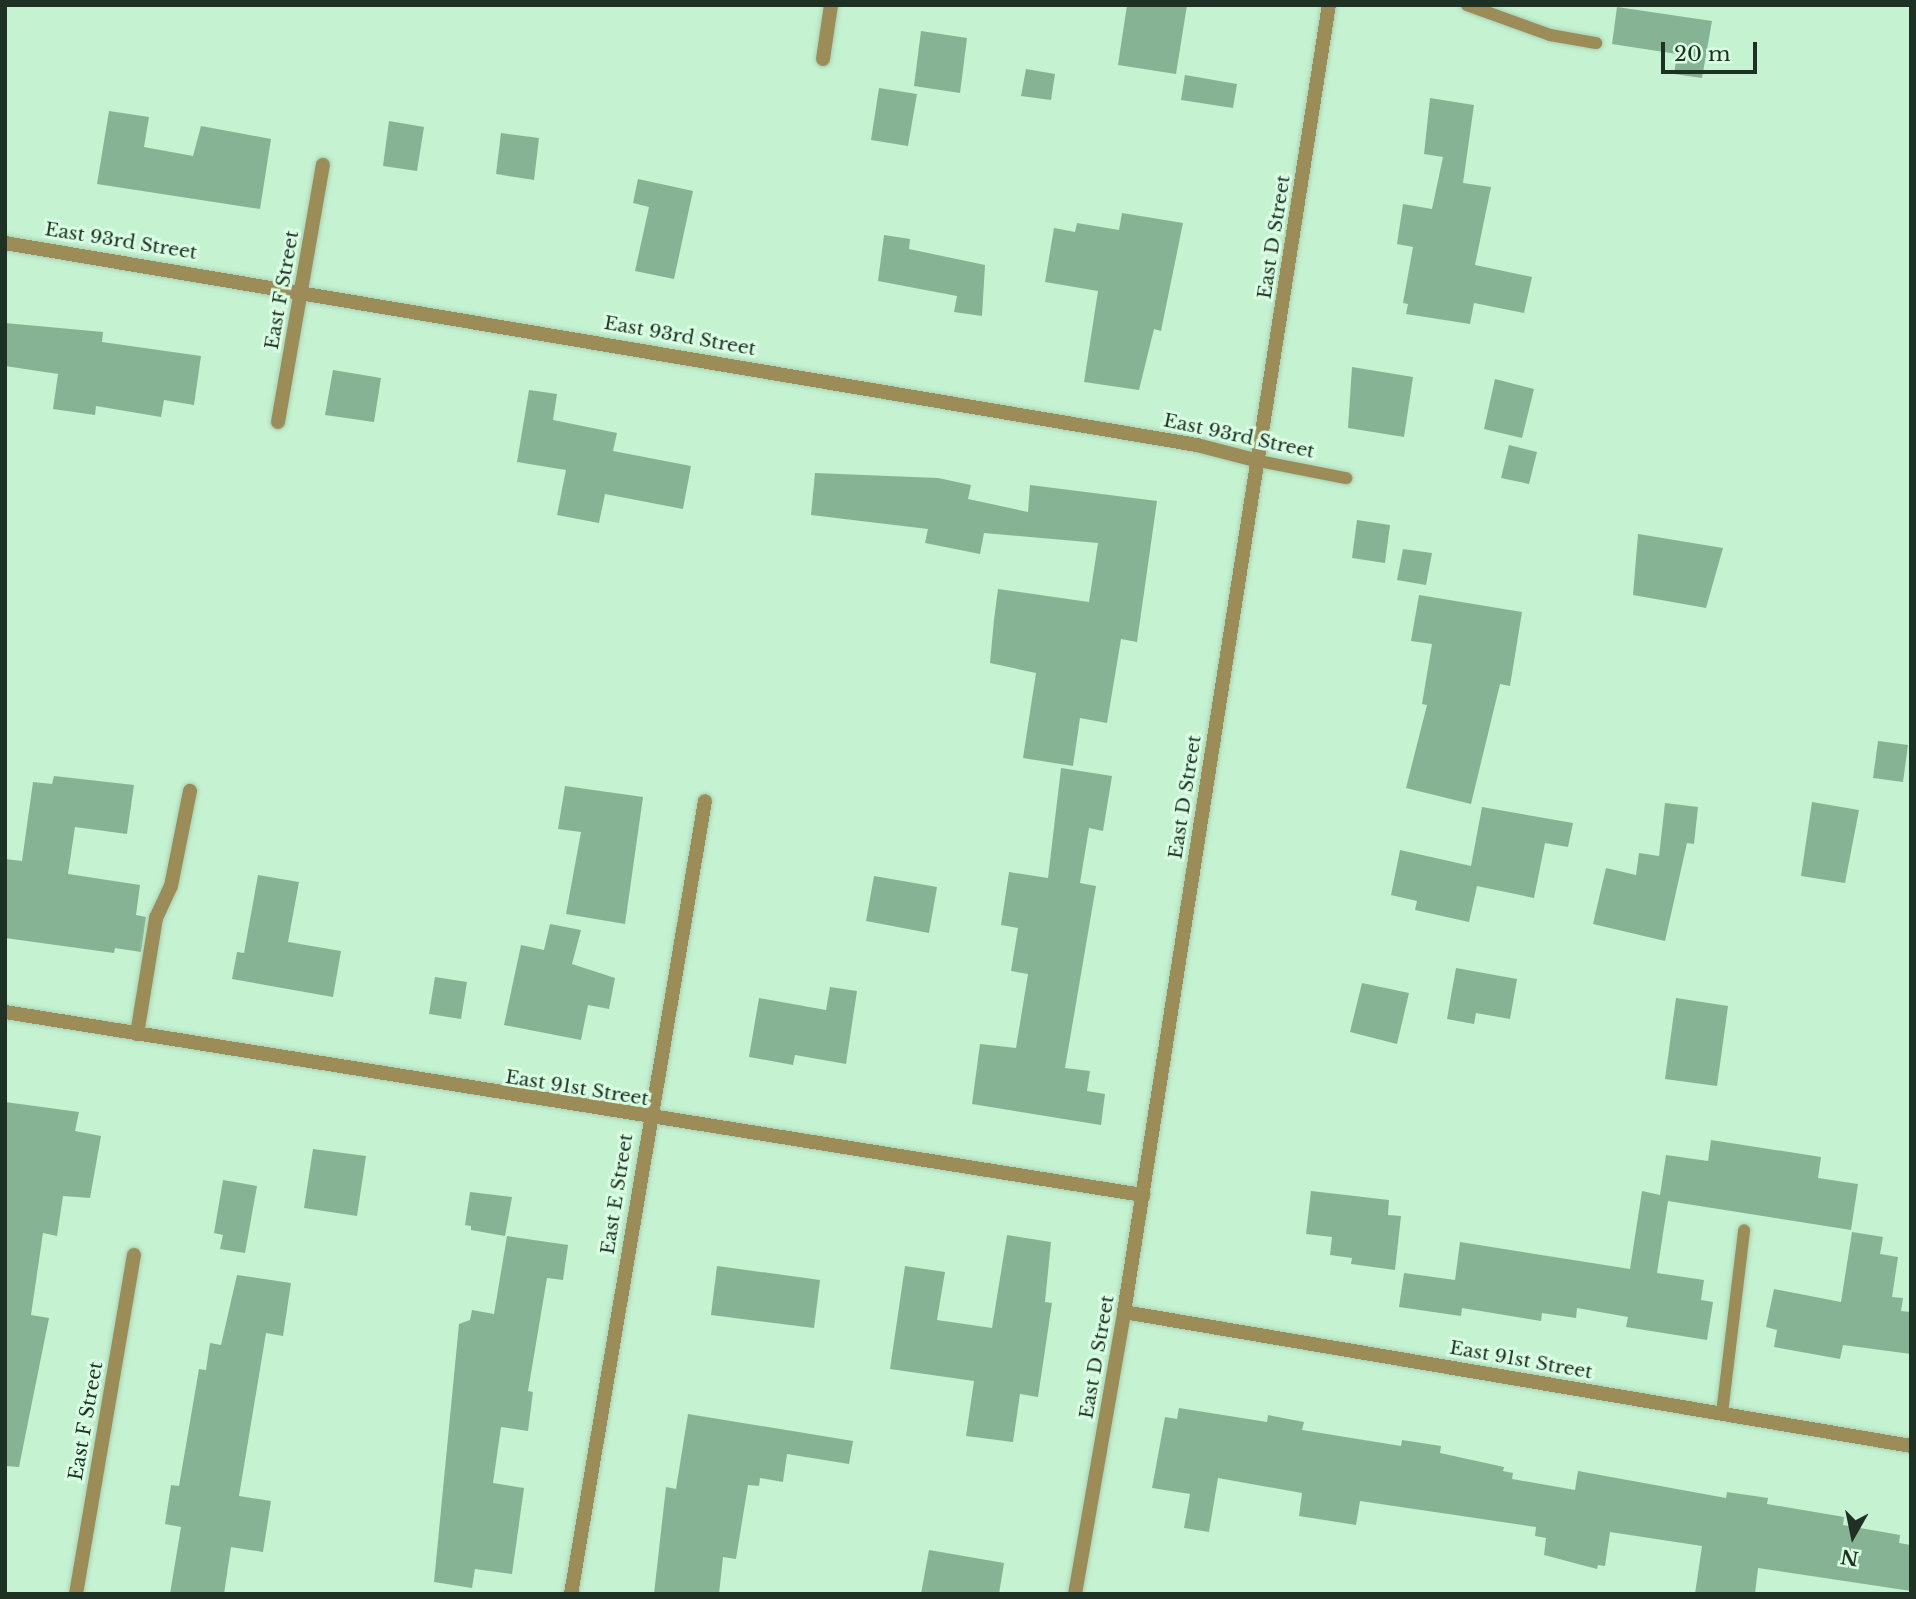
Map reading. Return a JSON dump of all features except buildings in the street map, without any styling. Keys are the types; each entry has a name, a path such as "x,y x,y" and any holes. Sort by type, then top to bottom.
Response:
{"street":[{"path":"822,59 831,5"},
{"name":"East D Street","path":"1075,1594 1143,1195 1329,5"},
{"name":"East F Street","path":"278,422 323,165"},
{"name":"East 93rd Street","path":"5,243 303,290 1196,445 1259,461"},
{"path":"137,1034 156,918 171,886 190,791"},
{"name":"East E Street","path":"571,1594 648,1119 705,801"},
{"name":"East 91st Street","path":"5,1012 648,1119 1143,1195"},
{"name":"East F Street","path":"76,1594 134,1255"},
{"name":"East 91st Street","path":"1124,1312 1911,1446"}],"lane":[{"path":"1467,5 1550,35 1596,43"},
{"name":"East 93rd Street","path":"1259,461 1346,478"},
{"path":"1722,1413 1744,1230"}]}
